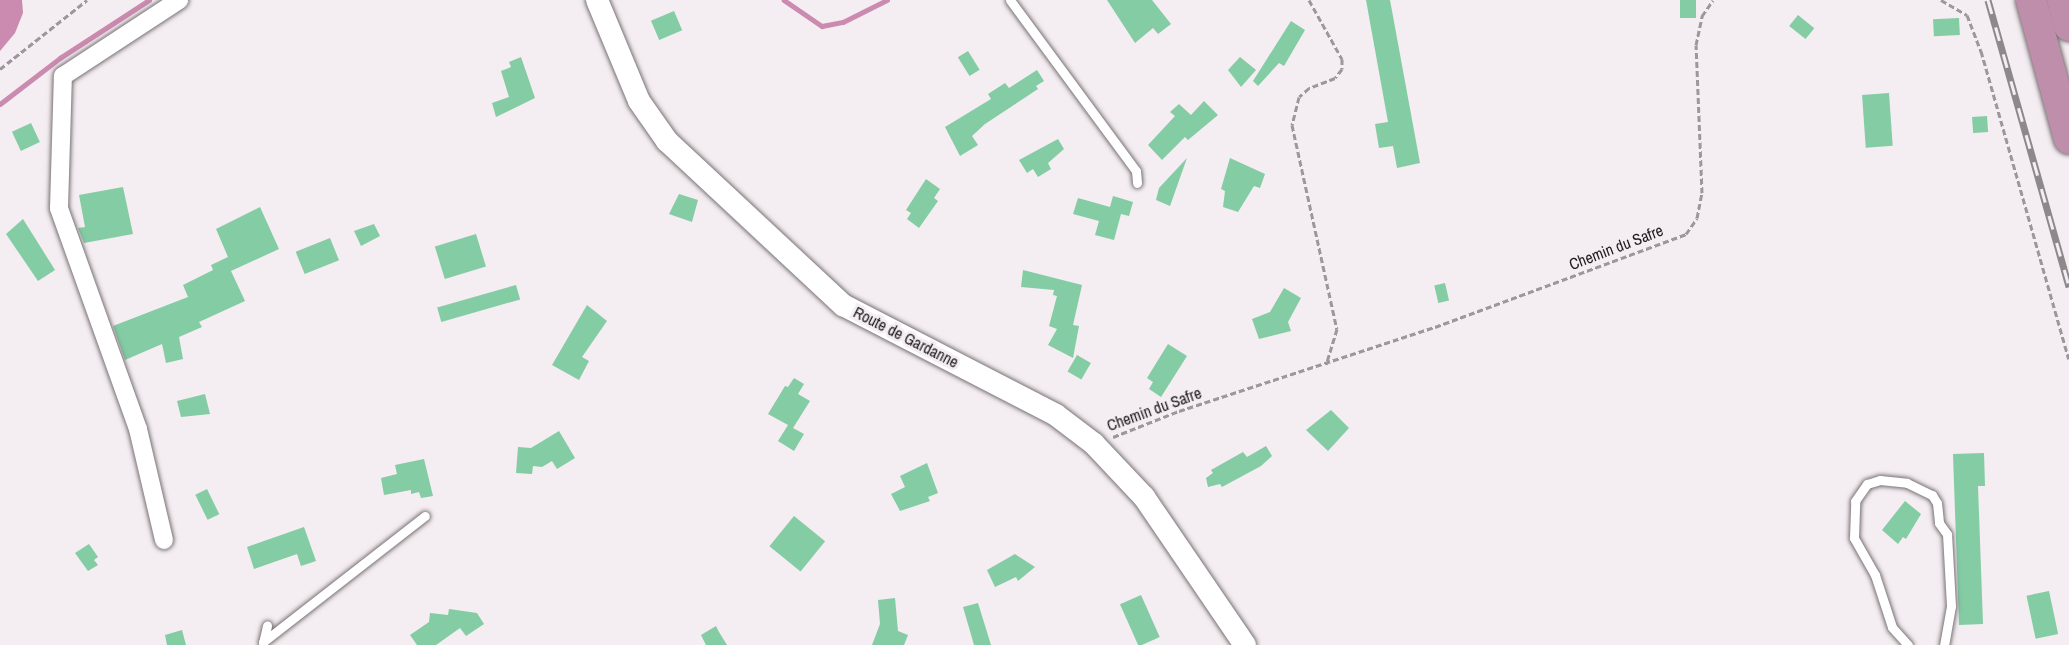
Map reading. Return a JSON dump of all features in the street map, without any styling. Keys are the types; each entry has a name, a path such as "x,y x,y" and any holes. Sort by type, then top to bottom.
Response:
{"highway":[{"path":"2031,0 2069,138"},
{"path":"2062,0 2069,26"}],"street":[{"path":"164,540 138,429 59,208 63,76 179,0"},
{"name":"Route de Gardanne","path":"597,0 639,101 667,141 843,305 1056,415 1094,444 1144,497 1245,645"}],"lane":[{"path":"1011,0 1129,162 1137,183"},
{"path":"1908,645 1892,627 1875,575 1854,538 1855,501 1867,483 1880,480 1907,483 1932,495 1937,502 1939,523 1947,534 1951,606 1944,645"},
{"path":"263,644 425,516"},
{"path":"263,644 267,625"}],"path":[{"path":"0,69 87,0"},
{"path":"1309,0 1342,58 1342,69 1335,78 1309,88 1299,97 1292,125 1337,329 1326,365"},
{"name":"Chemin du Safre","path":"1094,444 1179,411 1326,365 1686,234 1697,218 1702,194 1696,45 1702,16 1713,0"},
{"path":"1941,0 1966,15 1981,51 2069,359"}],"shaded area":[{"path":"0,0 22,0 23,13 15,33 0,51"}],"building":[{"path":"1107,0 1152,0 1171,24 1158,34 1153,28 1135,43"},
{"path":"1366,0 1390,0 1420,163 1397,168 1393,146 1379,148 1375,124 1388,122"},
{"path":"1680,0 1696,0 1696,18 1680,18"},
{"path":"674,11 682,30 659,40 651,21"},
{"path":"1798,15 1814,28 1806,39 1789,26"},
{"path":"1959,18 1960,35 1934,36 1933,19"},
{"path":"1291,21 1305,30 1284,66 1279,63 1258,86 1253,81"},
{"path":"968,51 980,70 969,76 958,57"},
{"path":"521,57 535,98 496,117 492,103 509,97 501,71 511,67 509,62"},
{"path":"1240,57 1256,70 1241,87 1228,70"},
{"path":"1037,70 1044,81 1036,86 1038,89 985,124 972,136 978,145 960,156 945,127 991,99 988,94 1005,83 1009,88"},
{"path":"1889,93 1893,146 1866,148 1862,95"},
{"path":"1204,101 1218,115 1188,140 1185,137 1162,160 1148,145 1175,116 1170,112 1179,104 1191,115"},
{"path":"1987,116 1988,132 1973,133 1972,117"},
{"path":"31,123 40,142 21,151 12,132"},
{"path":"1058,139 1064,149 1048,163 1051,169 1038,177 1033,169 1027,173 1019,160"},
{"path":"1187,158 1170,206 1156,200 1159,188"},
{"path":"1230,158 1265,174 1260,188 1254,186 1238,212 1223,207 1225,191 1221,189"},
{"path":"926,179 940,189 934,198 938,201 919,228 907,219 911,213 906,210"},
{"path":"123,187 133,234 84,243 78,228 85,227 79,195"},
{"path":"679,194 698,200 692,222 669,214"},
{"path":"1113,196 1133,202 1129,216 1121,214 1114,240 1095,235 1099,221 1073,214 1078,198 1110,207"},
{"path":"260,207 279,249 231,271 245,301 199,322 202,327 179,337 183,359 166,363 162,344 125,360 113,326 188,297 183,285 213,270 211,265 228,257 216,229"},
{"path":"23,219 55,270 38,281 6,234"},
{"path":"374,224 380,236 361,246 354,231"},
{"path":"476,234 486,267 445,279 435,247"},
{"path":"330,238 339,260 305,274 296,252"},
{"path":"1023,270 1082,285 1073,325 1079,326 1073,358 1048,345 1057,329 1049,326 1057,296 1053,295 1054,290 1021,287"},
{"path":"1445,283 1449,301 1438,303 1434,285"},
{"path":"516,285 520,299 441,322 437,308"},
{"path":"1284,288 1301,298 1288,322 1291,331 1259,339 1252,319 1270,312"},
{"path":"587,305 607,321 582,357 589,361 579,380 552,365"},
{"path":"1168,344 1187,356 1161,397 1149,389 1153,382 1147,378"},
{"path":"1077,355 1091,363 1081,379 1068,371"},
{"path":"794,378 804,384 798,394 810,401 793,428 804,434 794,451 778,441 788,425 768,414 785,386 788,387"},
{"path":"205,394 210,414 181,417 177,401"},
{"path":"1331,410 1349,428 1328,451 1306,430"},
{"path":"559,431 575,458 557,469 552,461 542,467 533,466 532,474 516,473 518,447 531,448"},
{"path":"1266,446 1272,456 1261,466 1222,487 1220,484 1208,487 1206,478 1213,473 1211,470 1243,452 1247,457"},
{"path":"1984,453 1985,486 1978,486 1983,624 1959,625 1953,454"},
{"path":"424,459 433,496 421,498 419,492 411,494 411,490 384,495 381,478 397,474 395,465"},
{"path":"927,463 938,493 928,497 930,501 900,511 891,494 905,487 900,476"},
{"path":"207,489 219,514 208,520 195,495"},
{"path":"1905,501 1921,514 1906,539 1903,537 1898,544 1882,530"},
{"path":"794,516 825,541 801,571 769,546"},
{"path":"304,527 316,561 301,566 297,554 254,569 247,547"},
{"path":"89,544 98,557 94,560 98,565 88,571 75,553"},
{"path":"1015,554 1035,567 1018,581 1016,577 995,587 987,570"},
{"path":"2049,591 2058,634 2036,639 2027,596"},
{"path":"1141,595 1160,637 1138,645 1120,604"},
{"path":"895,598 898,631 908,635 904,645 872,645 880,624 878,600"},
{"path":"978,603 991,645 974,645 963,607"},
{"path":"449,609 477,613 484,624 466,636 460,628 436,645 417,645 410,635 429,622 430,613 448,615"},
{"path":"716,626 727,645 706,645 701,635"},
{"path":"182,630 186,645 167,645 165,635"}],"waterway":[{"path":"0,104 60,58 149,0"},
{"path":"784,0 822,26 843,22 887,0"}],"railway":[{"path":"1988,0 2069,287"}]}
